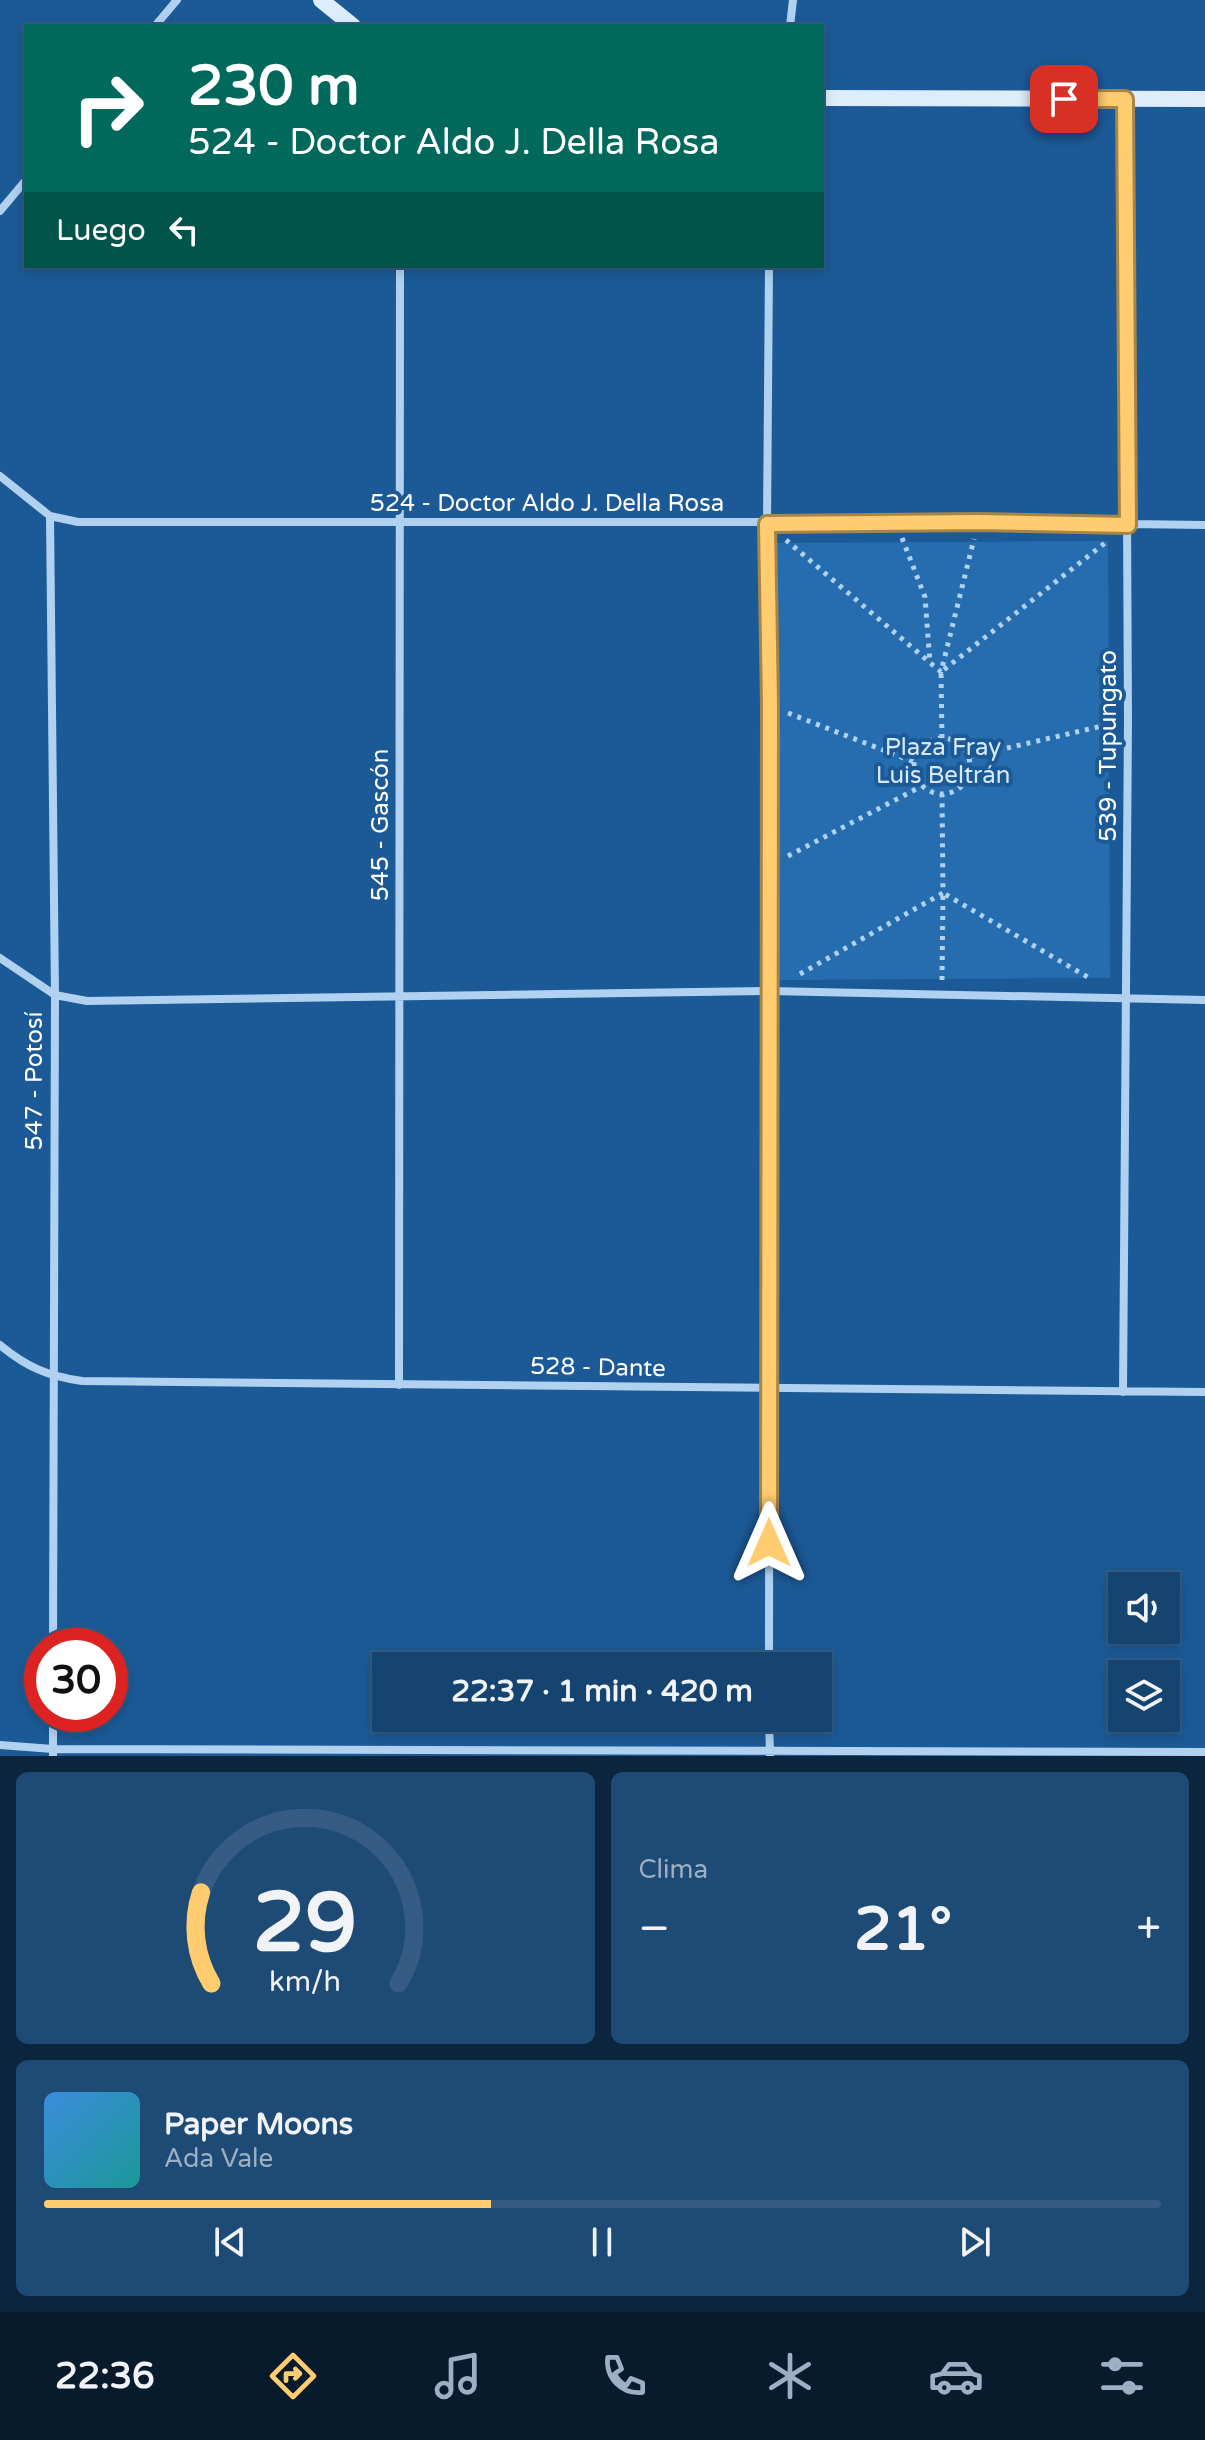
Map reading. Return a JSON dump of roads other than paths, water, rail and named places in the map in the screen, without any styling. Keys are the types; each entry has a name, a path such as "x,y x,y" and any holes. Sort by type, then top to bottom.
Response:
{"street":[{"path":"157,24 177,0"},
{"path":"321,0 351,24"},
{"path":"790,24 793,0"},
{"path":"824,98 1205,99"},
{"name":"539 - Tupungato","path":"1123,1392 1128,720 1125,99"},
{"path":"0,211 24,182"},
{"name":"545 - Gascón","path":"399,1385 400,268"},
{"path":"769,268 769,1652"},
{"name":"524 - Doctor Aldo J. Della Rosa","path":"0,476 50,516 78,522 693,521 767,524 978,522 1205,525"},
{"name":"547 - Potosí","path":"50,516 55,995 53,1628"},
{"path":"0,958 55,995 87,1001 769,991 1205,1000"},
{"name":"528 - Dante","path":"0,1345 18,1359 52,1377 82,1381 1205,1392"},
{"path":"53,1732 53,1753"},
{"path":"769,1732 770,1753"},
{"path":"0,1745 53,1753 1205,1752"}],"park label":[{"name":"Plaza Fray Luis Beltrán","path":"943,761"}]}
